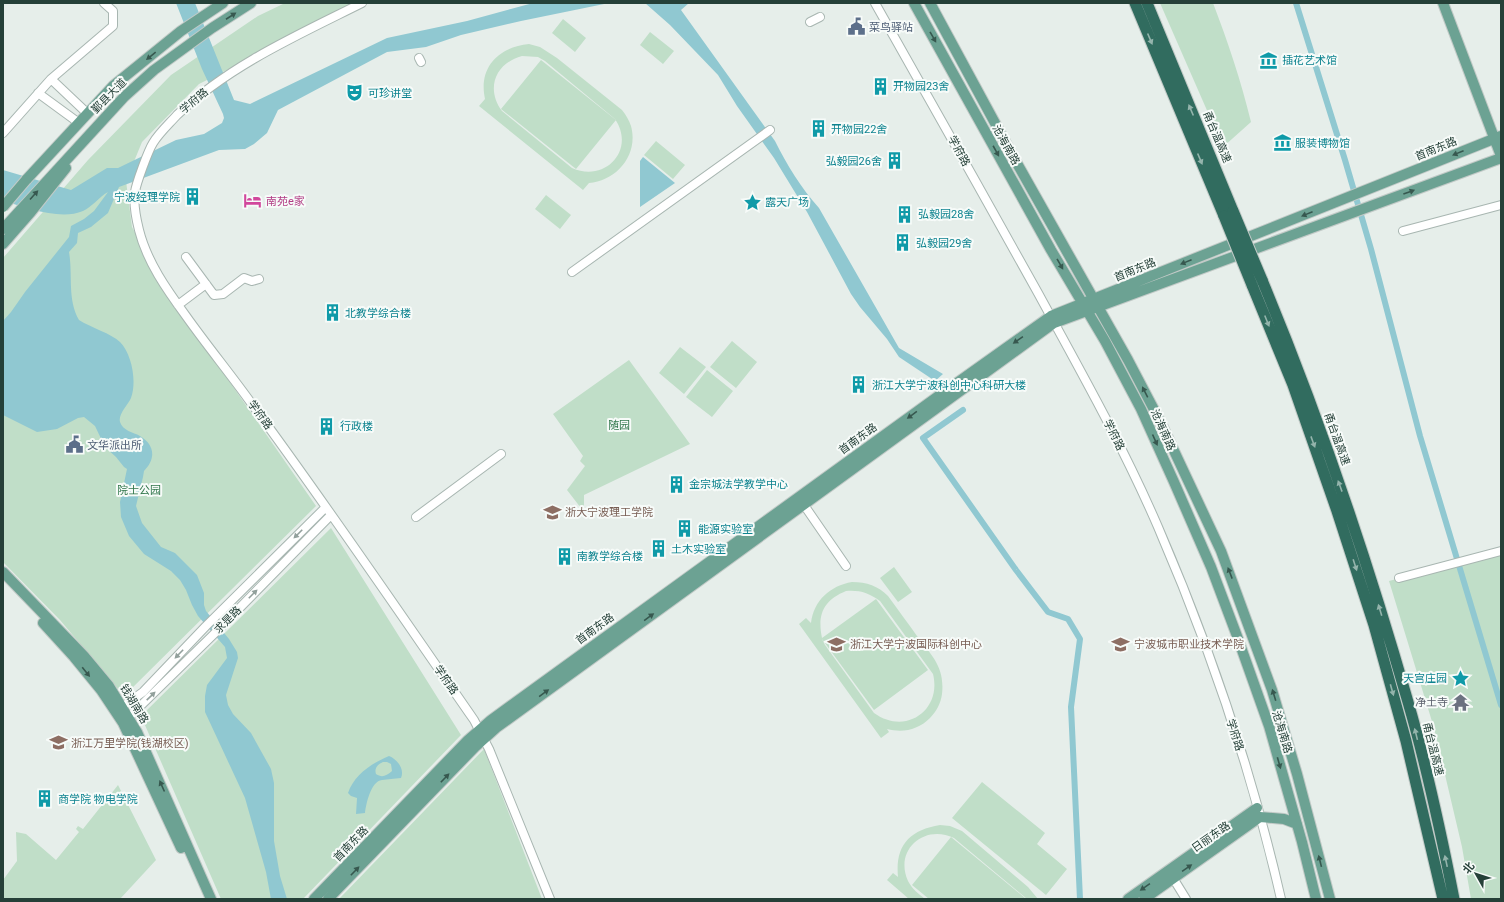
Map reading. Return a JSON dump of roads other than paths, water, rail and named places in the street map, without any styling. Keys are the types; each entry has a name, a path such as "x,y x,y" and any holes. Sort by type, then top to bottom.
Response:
{"highway":[{"name":"甬台温高速","path":"1135,3 1257,282 1337,511 1374,625 1406,740 1443,899"},
{"name":"甬台温高速","path":"1147,3 1228,213"},
{"name":"甬台温高速","path":"1257,282 1289,346 1353,522 1408,703 1442,840 1454,899"}],"main road":[{"name":"鄞县大道","path":"3,207 113,86 181,31 223,3"},
{"name":"鄞县大道","path":"3,228 55,177 124,96 154,70 212,28 250,3"},
{"name":"沧海南路","path":"914,3 1141,409 1211,567 1237,636 1268,726 1297,824 1316,899"},
{"name":"沧海南路","path":"930,3 1014,158 1128,360 1161,423 1221,551 1272,690 1297,774 1330,899"},
{"path":"1444,3 1498,137 1501,157"},
{"name":"首南东路","path":"1097,303 1240,241 1498,137"},
{"name":"首南东路","path":"328,899 482,734 491,720 937,397 1053,320 1085,307 1373,206 1501,157"},
{"path":"3,244 31,212 55,177"},
{"path":"3,200 28,178"},
{"name":"首南东路","path":"314,899 468,740 496,728 804,505 1053,320"},
{"name":"钱湖南路","path":"3,572 84,656 109,686 188,861 203,899"},
{"name":"钱湖南路","path":"3,582 74,657 119,710"},
{"name":"钱湖南路","path":"125,720 137,732 211,899"},
{"path":"1258,813 1284,819 1297,824"},
{"name":"日丽东路","path":"1144,899 1258,813"},
{"name":"日丽东路","path":"1128,899 1258,813"}],"street":[{"path":"3,134 51,79 113,26 113,11 104,3"},
{"name":"学府路","path":"362,3 272,49 226,76 194,100 164,128 152,144 135,192 139,231 163,283 178,305 326,507 474,720 482,734 550,899"},
{"name":"学府路","path":"875,3 1092,390 1158,526 1215,673 1249,778 1281,899"},
{"path":"810,22 820,17"},
{"path":"51,79 88,114"},
{"path":"38,93 79,123"},
{"path":"572,272 770,130"},
{"path":"1403,231 1501,205"},
{"path":"186,257 214,295 223,294 244,278 252,281 259,280"},
{"path":"178,305 206,284"},
{"path":"416,517 501,454"},
{"path":"804,505 846,566"},
{"name":"求是路","path":"119,710 143,692 206,626 326,507"},
{"name":"求是路","path":"125,720 213,635 331,515"},
{"path":"1399,578 1501,551"},
{"path":"1173,878 1186,899"}],"water":[{"path":"176,3 195,3 234,100 250,104 387,38 467,21 533,3 609,3 461,35 426,47 387,52 278,110 267,133 254,144 245,149 219,150 119,187 108,213 91,227 78,233 77,243 69,252 73,304 79,320 106,333 120,342 128,354 132,368 134,384 133,391 131,398 120,416 120,422 123,427 145,440 149,444 152,452 151,462 144,471 136,506 142,523 161,547 175,553 197,575 204,593 204,605 206,611 229,639 237,652 238,658 226,695 228,705 233,714 251,733 271,769 274,783 274,841 280,876 287,899 271,899 266,872 245,798 205,712 207,685 227,658 225,647 198,616 180,580 171,571 144,554 129,536 121,517 120,502 127,469 105,447 95,426 84,417 78,418 57,429 37,432 3,415 3,321 69,237 71,226 84,219 94,211 108,192 83,211 74,214 54,214 43,212 3,201 3,170 71,190 107,168 118,168 176,140 204,134 222,123 224,118 223,114 202,69"},
{"path":"645,3 689,3 681,10 775,141 795,176 819,208 899,348 943,374 935,381 899,357 887,339 860,307 851,294 807,212 774,158 737,106 718,75 670,25"},
{"path":"643,157 675,183 640,207 640,161"},
{"path":"389,756 395,759 400,765 402,771 401,778 378,781 372,789 365,813 356,814 357,798 348,793 359,775 364,770","holes":["383,762 391,764 392,771 384,776 376,774 376,768 378,765"]}],"waterway":[{"path":"1296,3 1371,249 1420,436 1501,705"},
{"path":"963,410 923,438 1016,570 1048,612 1068,619 1080,639 1071,707 1080,899"}],"place":[{"name":"菜鸟驿站","path":"856,27"},
{"name":"插花艺术馆","path":"1269,60"},
{"name":"开物园23舍","path":"880,86"},
{"name":"可珍讲堂","path":"355,93"},
{"name":"开物园22舍","path":"818,129"},
{"name":"服装博物馆","path":"1282,143"},
{"name":"弘毅园26舍","path":"895,161"},
{"name":"宁波经理学院","path":"193,197"},
{"name":"南苑e家","path":"253,201"},
{"name":"露天广场","path":"752,202"},
{"name":"弘毅园28舍","path":"905,214"},
{"name":"弘毅园29舍","path":"903,243"},
{"name":"北教学综合楼","path":"332,313"},
{"name":"浙江大学宁波科创中心科研大楼","path":"859,385"},
{"name":"行政楼","path":"327,426"},
{"name":"文华派出所","path":"74,445"},
{"name":"金宗城法学教学中心","path":"676,484"},
{"name":"浙大宁波理工学院","path":"552,512"},
{"name":"能源实验室","path":"685,529"},
{"name":"土木实验室","path":"658,549"},
{"name":"南教学综合楼","path":"564,556"},
{"name":"浙江大学宁波国际科创中心","path":"837,644"},
{"name":"宁波城市职业技术学院","path":"1121,644"},
{"name":"天宫庄园","path":"1460,678"},
{"name":"净土寺","path":"1461,702"},
{"name":"浙江万里学院(钱湖校区)","path":"58,743"},
{"name":"商学院 物电学院","path":"45,799"}],"park label":[{"name":"随园","path":"619,425"},
{"name":"院士公园","path":"139,490"}]}
